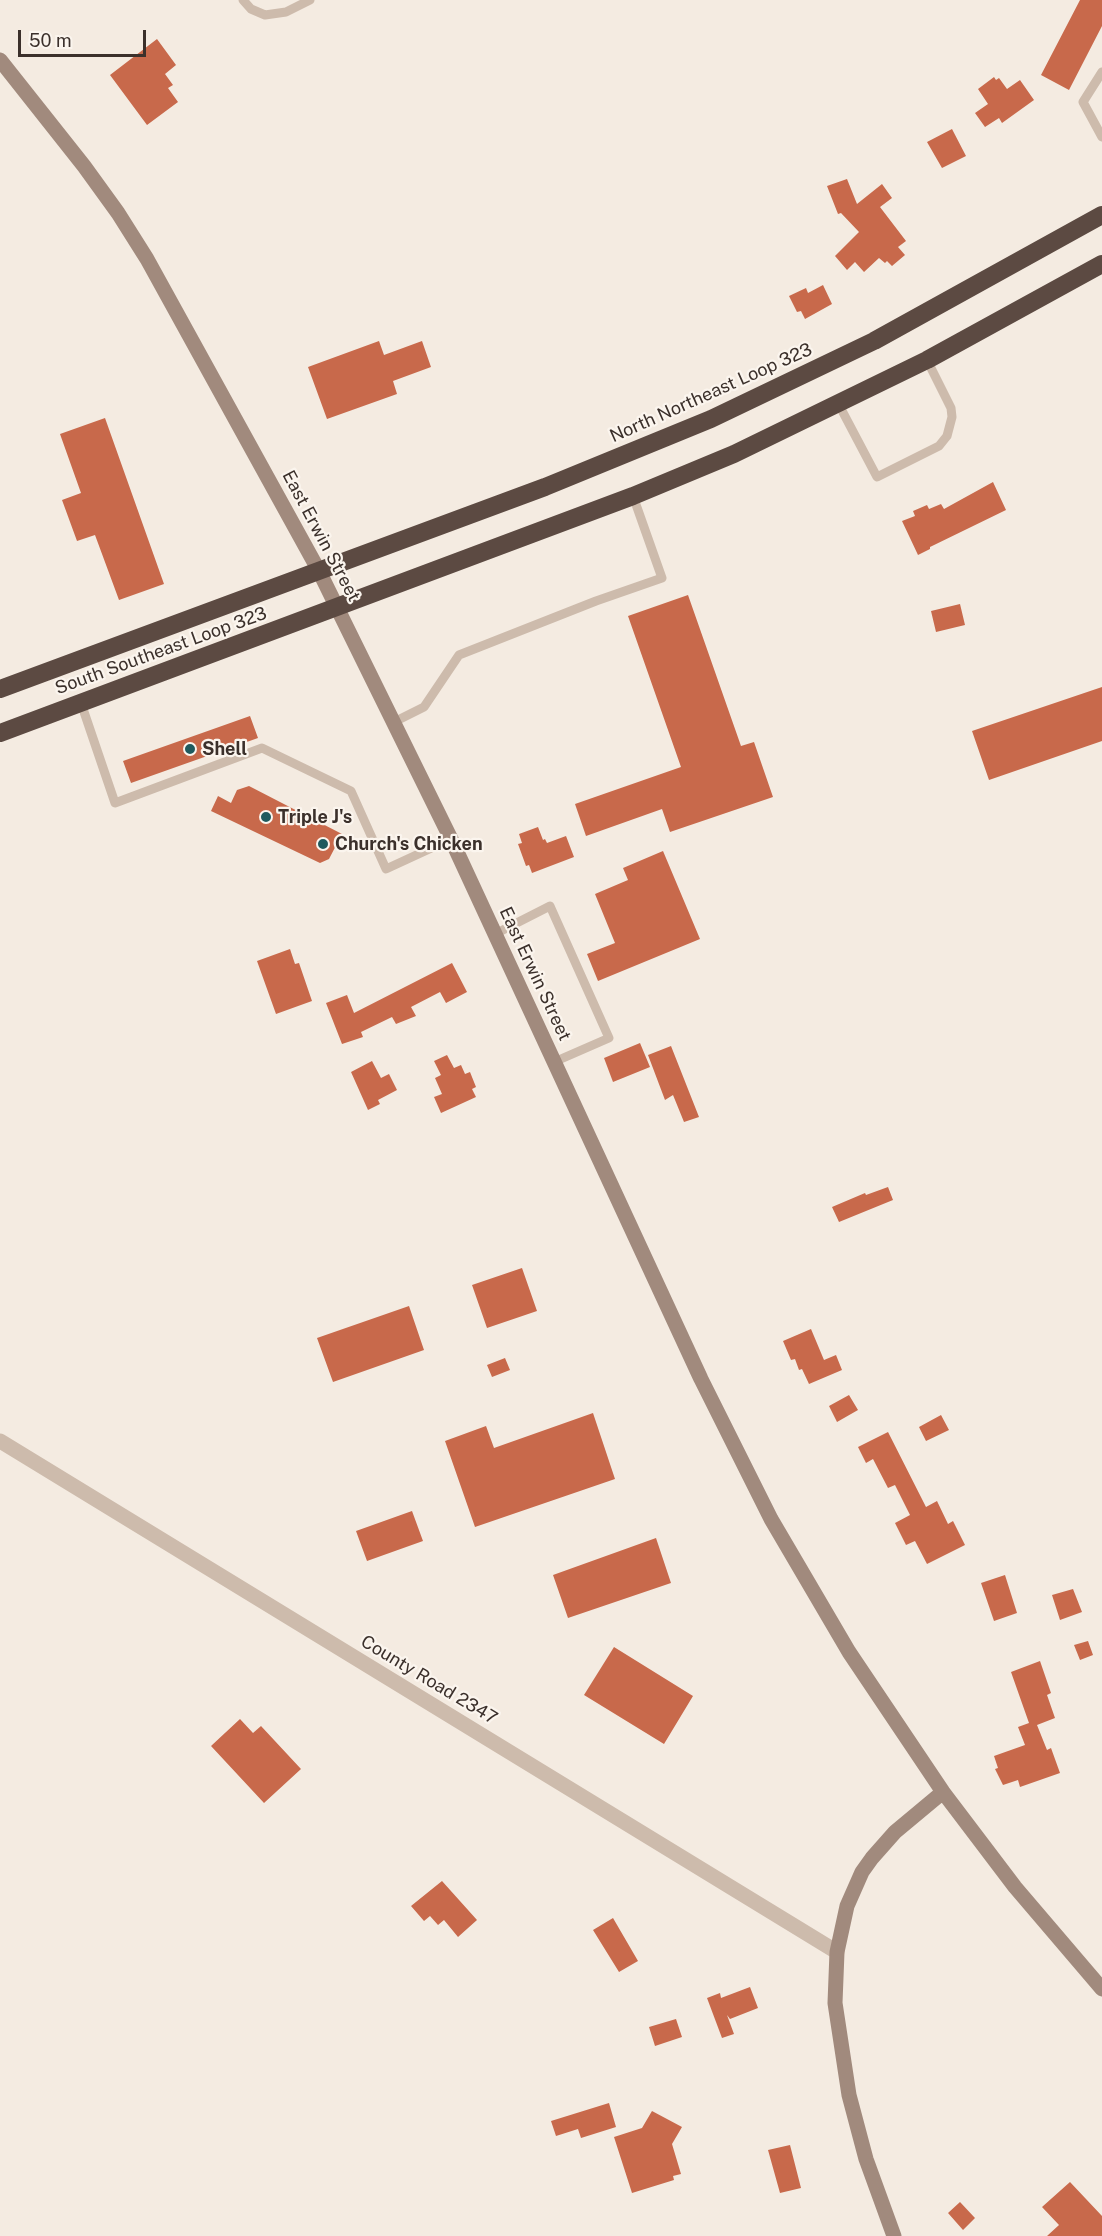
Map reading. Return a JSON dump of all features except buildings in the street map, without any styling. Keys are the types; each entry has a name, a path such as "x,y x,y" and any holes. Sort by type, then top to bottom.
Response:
{"highway":[{"name":"North Northeast Loop 323","path":"319,571 589,469 720,415 874,341 1102,215"},
{"path":"337,607 633,496 734,454 927,360 1102,264"},
{"name":"South Southeast Loop 323","path":"0,689 319,571"},
{"name":"South Southeast Loop 323","path":"0,733 337,607"}],"main road":[{"name":"East Erwin Street","path":"0,60 84,166 135,240 171,301 319,571 451,839 701,1379 771,1519 855,1661 943,1792 1015,1887 1102,1989"},
{"path":"894,2236 866,2159 849,2095 835,2003 837,1952 847,1906 862,1872 895,1832 943,1792"}],"street":[{"name":"County Road 2347","path":"0,1441 837,1952"}],"lane":[{"path":"243,0 251,9 265,15 286,12 310,0"},
{"path":"1102,72 1083,102 1102,136"},
{"path":"838,403 877,477 939,446 947,436 952,417 951,408 927,360"},
{"path":"394,722 424,707 459,655 596,601 662,578 633,496"},
{"path":"81,703 115,803 262,748 351,791 386,869 451,839"},
{"path":"495,934 550,906 609,1038 554,1062"}],"place":[{"name":"Shell","path":"190,749"},
{"name":"Triple J's","path":"266,817"},
{"name":"Church's Chicken","path":"323,844"}]}
